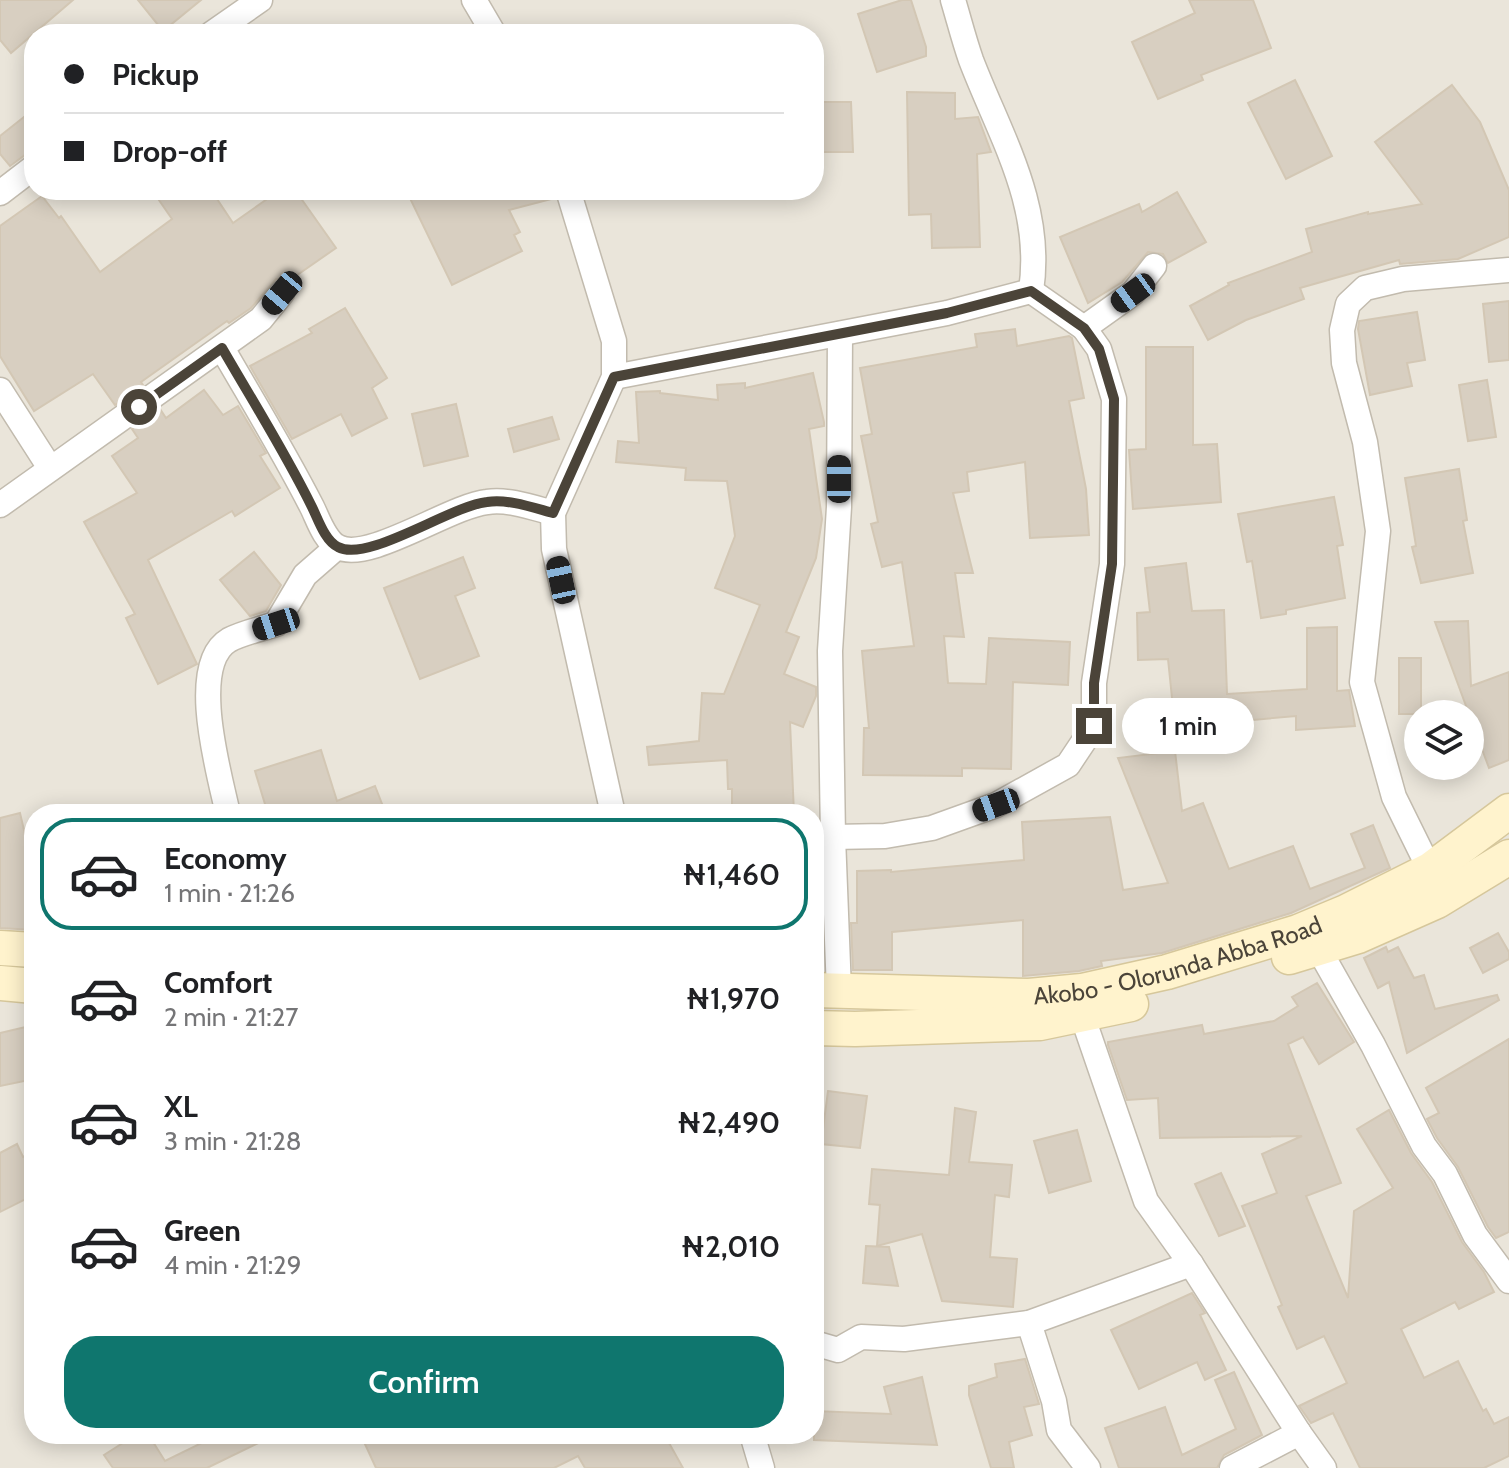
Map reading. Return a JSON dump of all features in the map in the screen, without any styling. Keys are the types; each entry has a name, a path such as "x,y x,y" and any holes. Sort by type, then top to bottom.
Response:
{"main road":[{"name":"Akobo - Olorunda Abba Road","path":"826,990 1029,996 1082,991 1167,972 1298,932 1346,912 1430,870 1509,811"},
{"name":"Akobo - Olorunda Abba Road","path":"824,1028 1040,1023 1174,994 1358,936 1437,901 1509,857"},
{"path":"0,948 24,949"},
{"path":"0,983 24,985"}],"street":[{"path":"225,24 260,0"},
{"path":"474,0 488,24"},
{"path":"953,0 971,59 1010,148 1032,226 1034,271 1031,291"},
{"path":"0,193 24,175"},
{"path":"571,200 614,341 614,377 553,513 554,549 611,804"},
{"path":"1084,328 1133,293 1154,266"},
{"path":"1430,870 1394,797 1362,682 1378,531 1365,442 1344,363 1342,330 1348,304 1365,288 1403,279 1509,270"},
{"path":"614,377 947,313 1031,291 1084,328 1099,349 1114,399 1112,564 1094,683 1094,726 1068,765 996,805 932,828 885,836 833,837"},
{"path":"0,505 261,319 282,293"},
{"path":"826,990 833,837 830,651 839,507 840,334"},
{"path":"222,348 326,533 337,547 354,550 387,542 444,515 485,502 508,501 553,513"},
{"path":"0,390 50,468"},
{"path":"226,804 208,708 208,682 213,658 227,641 276,624 305,575 337,547"},
{"path":"1318,948 1373,1045 1424,1146 1445,1174 1475,1235 1509,1281"},
{"path":"1082,1015 1146,1201 1191,1264 1324,1468"},
{"path":"824,1346 838,1350 861,1337 904,1339 1029,1323 1191,1264"},
{"path":"1029,1323 1054,1401 1059,1430 1088,1468"},
{"path":"1232,1468 1299,1433"},
{"path":"755,1444 762,1468"}],"shaded area":[{"path":"0,0 1509,0 1509,1468 0,1468"}],"building":[{"path":"0,0 73,0 45,24 24,24 24,42 11,53 0,40"},
{"path":"138,0 201,0 172,24 157,24"},
{"path":"911,0 926,56 877,72 858,14"},
{"path":"1189,0 1253,0 1271,48 1201,75 1203,80 1158,99 1132,42 1195,13"},
{"path":"1295,80 1332,156 1286,179 1248,103"},
{"path":"1452,85 1480,122 1509,190 1509,237 1458,259 1400,264 1399,260 1300,288 1304,299 1246,320 1208,340 1190,306 1228,283 1312,252 1306,229 1368,212 1422,204 1375,142"},
{"path":"907,92 955,93 955,119 978,117 991,152 977,154 980,247 932,248 931,214 909,215"},
{"path":"824,102 851,102 853,152 824,152"},
{"path":"24,117 24,156 10,166 0,154 0,136"},
{"path":"1177,192 1206,242 1168,263 1163,254 1148,252 1122,282 1088,303 1060,237 1139,204 1142,212"},
{"path":"36,200 45,200 59,218 61,216 100,272 172,219 159,200 218,200 233,223 266,200 302,200 336,248 290,280 276,279 251,308 229,323 227,321 141,382 143,385 115,405 93,374 34,411 0,356 0,226"},
{"path":"411,200 547,200 509,210 520,232 514,235 522,251 452,285"},
{"path":"1509,301 1509,360 1489,362 1483,304"},
{"path":"345,308 387,378 372,388 387,418 352,436 341,414 292,439 250,366 312,333 309,329"},
{"path":"1417,312 1425,360 1407,363 1412,386 1370,395 1359,321"},
{"path":"1015,329 1017,346 1069,336 1072,338 1084,398 1069,401 1086,489 1089,535 1030,538 1025,462 967,472 969,491 953,493 973,573 955,573 964,637 944,636 948,683 986,684 989,638 1070,642 1068,685 1013,682 1011,769 962,768 962,776 863,775 864,728 869,728 862,651 914,646 902,562 882,567 871,524 878,522 861,436 872,434 860,368 977,347 975,334"},
{"path":"1146,347 1193,347 1193,445 1217,444 1221,502 1133,509 1129,450 1146,449"},
{"path":"813,373 824,422 824,426 809,429 822,519 816,558 786,632 799,637 784,674 816,687 816,696 803,727 790,722 794,804 732,804 727,760 649,765 647,747 699,741 702,693 724,694 760,605 715,588 735,536 727,481 685,480 686,468 616,462 618,441 639,443 636,392 660,391 718,400 717,385 745,383 745,388"},
{"path":"1487,380 1496,437 1468,441 1459,385"},
{"path":"204,390 223,415 238,406 266,453 260,456 280,488 235,516 232,511 148,560 197,664 158,684 126,618 135,614 84,522 137,493 112,456 138,438 132,429 160,409 166,418"},
{"path":"456,404 468,456 424,466 412,414"},
{"path":"552,417 559,439 514,452 508,429"},
{"path":"1459,469 1467,520 1463,521 1473,573 1421,583 1412,547 1416,546 1405,478"},
{"path":"1334,497 1343,545 1337,546 1345,598 1261,618 1252,561 1247,562 1238,514"},
{"path":"254,552 281,585 266,611 250,616 220,580"},
{"path":"463,557 475,588 455,596 479,656 420,679 384,588"},
{"path":"1186,563 1192,611 1224,610 1227,694 1307,689 1307,628 1337,627 1337,691 1349,690 1355,726 1296,730 1296,716 1175,727 1168,659 1138,660 1137,613 1150,612 1145,568"},
{"path":"1468,621 1471,686 1509,672 1509,760 1489,768 1484,754 1484,700 1464,700 1435,622"},
{"path":"1399,658 1421,658 1421,700 1404,700 1404,714 1399,714"},
{"path":"321,750 337,801 375,786 382,804 265,804 255,771"},
{"path":"1175,751 1182,811 1203,803 1229,869 1293,846 1310,889 1365,868 1351,834 1373,825 1390,868 1291,913 1162,953 1101,961 1102,966 1079,971 1023,976 1023,920 892,932 892,970 853,970 851,923 857,923 857,871 891,872 1024,860 1022,822 1110,817 1123,890 1168,883 1118,758"},
{"path":"20,813 24,830 24,929 0,928 0,818"},
{"path":"1498,933 1509,952 1509,959 1483,973 1470,948"},
{"path":"1386,947 1388,952 1398,947 1414,978 1424,975 1435,1009 1497,995 1499,1000 1407,1053 1389,982 1378,988 1364,958"},
{"path":"1317,983 1354,1042 1319,1064 1303,1037 1288,1044 1341,1183 1306,1196 1348,1298 1354,1211 1393,1188 1357,1129 1389,1110 1411,1153 1432,1182 1462,1242 1494,1292 1459,1309 1455,1302 1401,1329 1424,1378 1458,1361 1483,1411 1486,1409 1494,1424 1509,1417 1509,1456 1484,1468 1360,1468 1333,1413 1311,1423 1299,1406 1347,1383 1324,1336 1297,1349 1278,1307 1282,1305 1242,1206 1277,1193 1262,1154 1302,1136 1160,1138 1158,1098 1127,1100 1108,1045 1108,1042 1202,1025 1204,1034 1274,1021 1298,1006 1292,997"},
{"path":"24,1027 24,1081 0,1086 0,1033"},
{"path":"1509,1039 1509,1232 1496,1238 1458,1167 1427,1119 1439,1113 1426,1088"},
{"path":"828,1091 867,1096 860,1148 824,1144"},
{"path":"955,1108 976,1112 969,1162 1012,1165 1009,1197 995,1195 990,1257 1017,1259 1013,1307 942,1301 922,1234 877,1246 880,1205 869,1204 872,1169 949,1175"},
{"path":"1077,1130 1091,1181 1049,1193 1034,1141"},
{"path":"17,1144 24,1157 24,1200 0,1212 0,1153"},
{"path":"1221,1173 1245,1226 1219,1236 1195,1184"},
{"path":"866,1246 889,1247 898,1286 863,1283"},
{"path":"1192,1293 1205,1313 1200,1315 1226,1370 1205,1380 1197,1362 1139,1389 1111,1330"},
{"path":"1025,1359 1039,1404 1024,1407 1032,1435 1009,1442 1014,1468 991,1468 969,1386 997,1377 995,1364"},
{"path":"1234,1372 1262,1435 1224,1455 1217,1468 1119,1468 1105,1428 1165,1407 1182,1455 1236,1429 1215,1380"},
{"path":"922,1377 937,1445 824,1440 824,1411 891,1414 884,1387"},
{"path":"121,1444 154,1444 165,1461 200,1444 256,1444 207,1468 113,1468 104,1455"},
{"path":"365,1444 670,1444 683,1468 585,1468 578,1456 554,1468 376,1468"}],"route":[{"path":"139,407 222,348 326,533 337,547 354,550 387,542 444,515 485,502 508,501 553,513 614,377 947,313 1031,291 1084,328 1099,349 1114,399 1112,564 1094,683 1094,726"}]}
